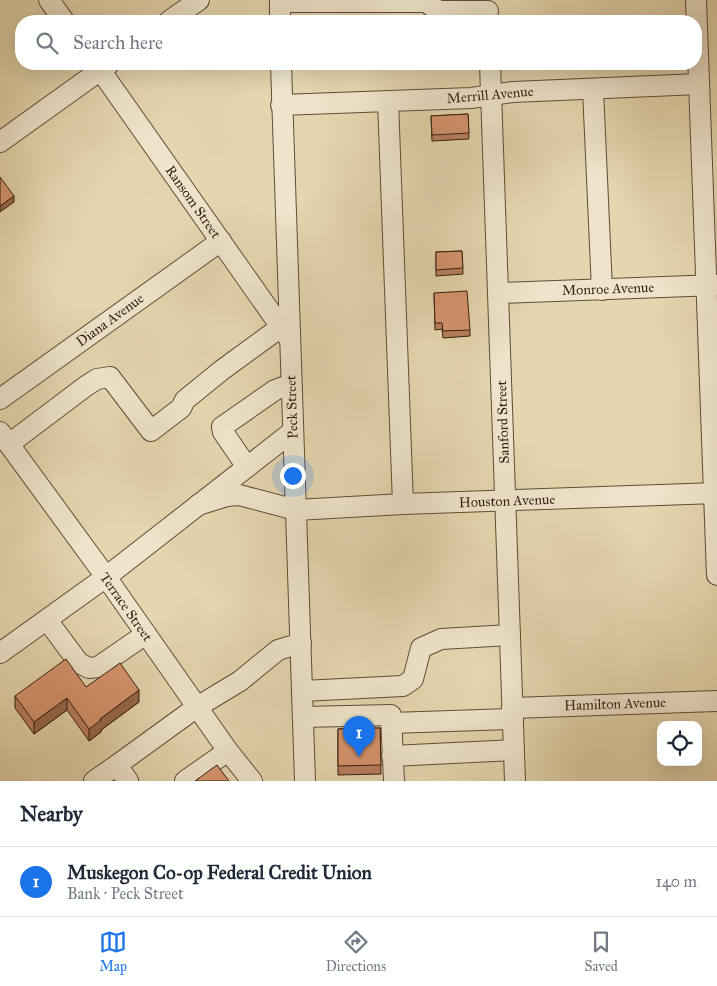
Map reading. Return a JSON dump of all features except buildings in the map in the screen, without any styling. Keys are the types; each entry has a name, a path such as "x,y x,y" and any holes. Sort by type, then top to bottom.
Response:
{"street":[{"path":"49,0 60,15"},
{"path":"178,15 199,0"},
{"path":"696,0 697,15"},
{"path":"280,8 426,2 437,10 488,11"},
{"path":"0,142 97,70"},
{"name":"Ransom Street","path":"105,70 285,334"},
{"name":"Peck Street","path":"281,70 285,334 291,384 305,781"},
{"name":"Sanford Street","path":"490,70 515,781"},
{"path":"698,70 699,84 709,131 717,575"},
{"name":"Merrill Avenue","path":"281,105 471,98 492,94 699,84"},
{"path":"593,89 602,290"},
{"path":"388,101 403,504"},
{"name":"Diana Avenue","path":"0,399 221,241"},
{"name":"Monroe Avenue","path":"499,293 712,285"},
{"path":"4,438 97,379 110,377 151,431 182,408 185,400 222,370 285,334"},
{"path":"247,467 223,432 222,427 275,390 291,384"},
{"path":"0,654 106,577 292,432"},
{"name":"Terrace Street","path":"4,438 106,577 228,751 252,781"},
{"name":"Houston Avenue","path":"198,505 227,496 239,495 296,510 403,504 715,493"},
{"path":"47,620 79,664 89,668 98,667 146,634"},
{"path":"302,691 403,686 413,678 421,648 441,639 510,635"},
{"path":"94,781 122,773 197,707 240,681 278,650 301,643"},
{"name":"Hamilton Avenue","path":"303,717 391,719 513,714 717,701"},
{"path":"391,719 394,781"},
{"path":"392,756 514,750"},
{"path":"185,781 228,751"}],"place":[{"name":"Muskegon Co-op Federal Credit Union","path":"359,757"}]}
